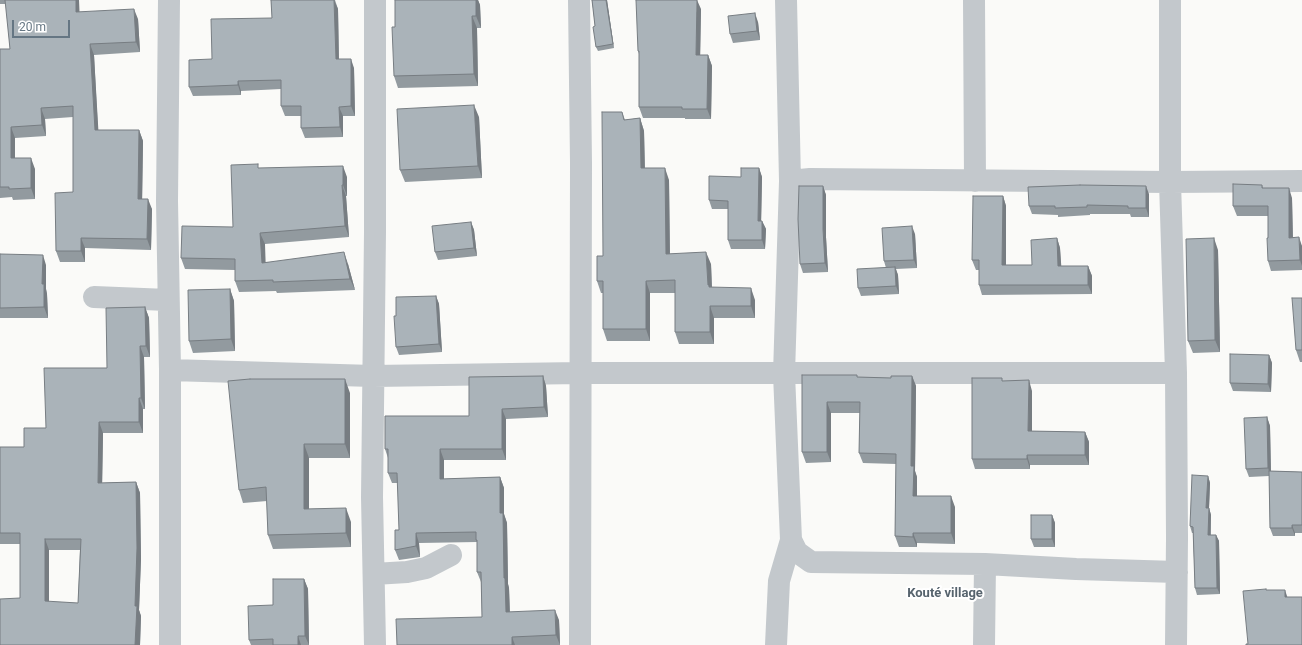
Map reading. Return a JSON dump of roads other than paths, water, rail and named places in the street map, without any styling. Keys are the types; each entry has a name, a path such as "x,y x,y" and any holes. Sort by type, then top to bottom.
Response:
{"street":[{"path":"169,0 167,201 170,370 170,645"},
{"path":"375,0 375,232 372,497 375,645"},
{"path":"579,0 581,164 580,645"},
{"path":"776,645 779,581 791,540 784,374 790,181 786,0"},
{"path":"974,0 975,181"},
{"path":"1170,0 1170,182 1176,372 1176,645"},
{"path":"790,181 1302,181"},
{"path":"94,296 168,300"},
{"path":"170,370 373,376 580,373 784,374 1176,372"},
{"path":"791,540 796,552 811,562 985,564 1076,569 1177,572"},
{"path":"374,574 407,572 426,568 452,555"},
{"path":"984,645 985,564"}],"district":[{"name":"Kouté village","path":"945,594"}]}
